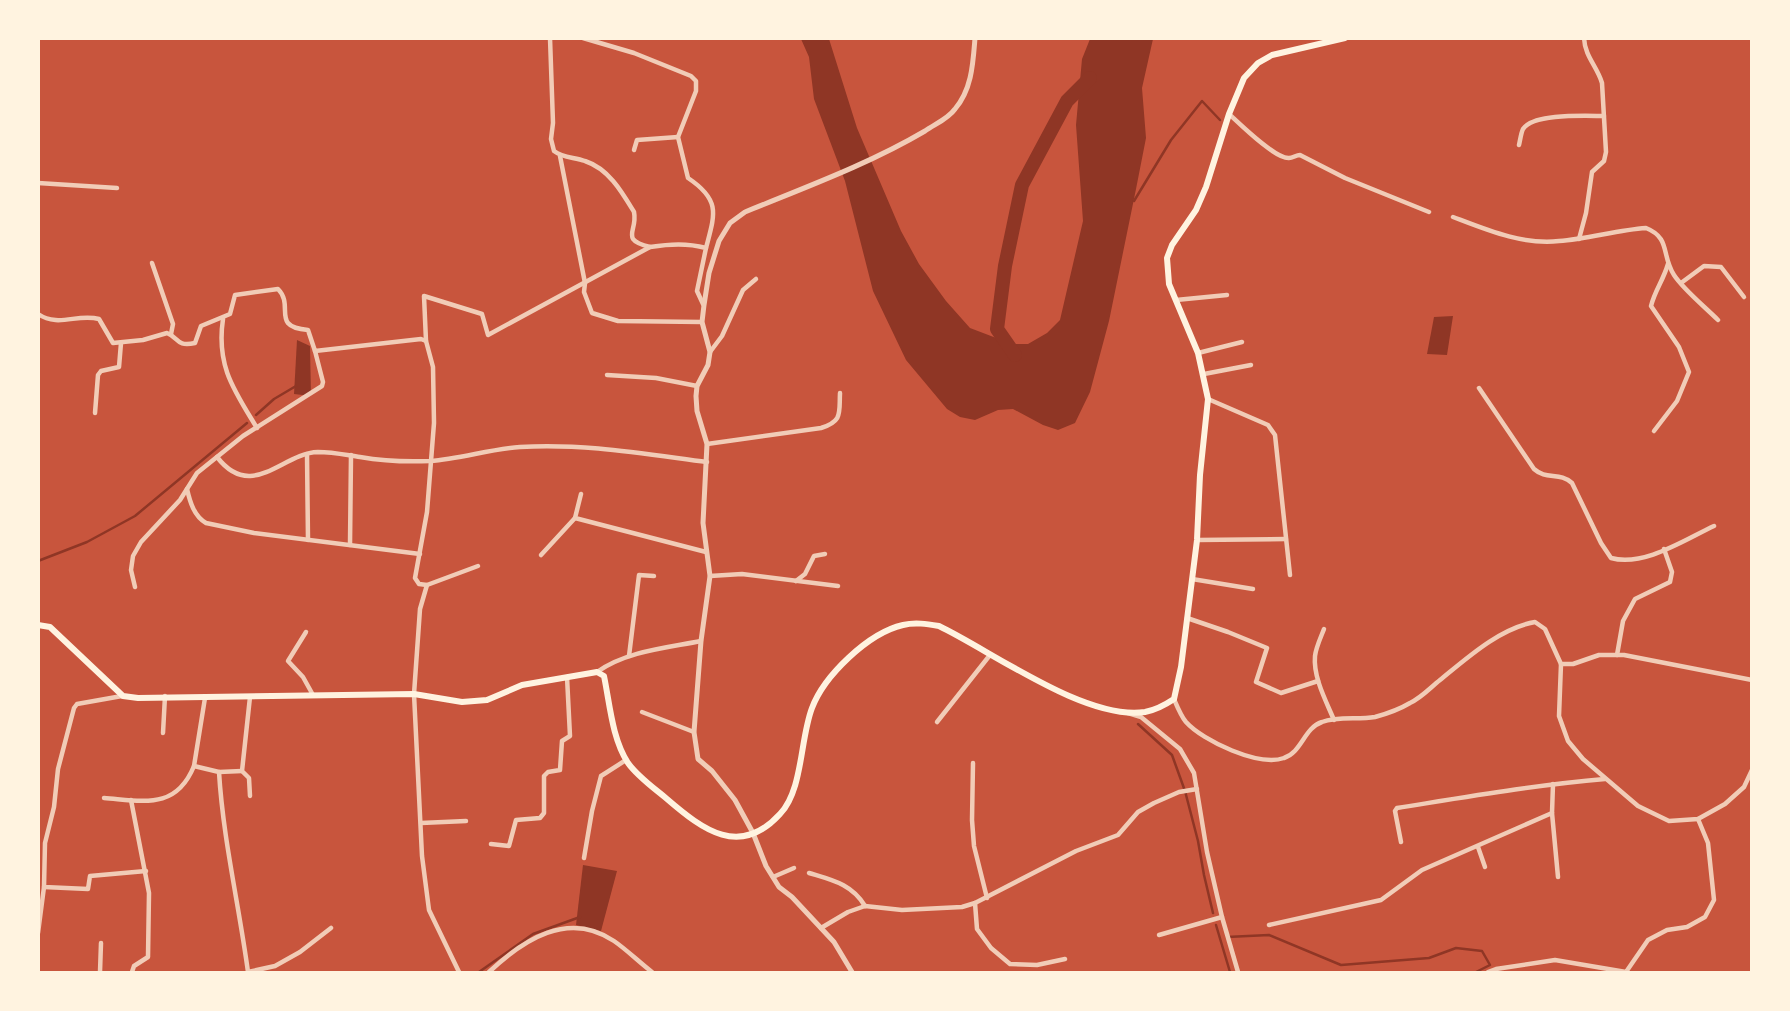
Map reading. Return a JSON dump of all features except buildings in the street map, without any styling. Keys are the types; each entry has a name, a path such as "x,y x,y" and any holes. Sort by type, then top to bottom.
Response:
{"main road":[{"path":"38,625 50,627 123,696 205,698 414,694 462,702 487,700 522,685 597,672 604,676 614,728 627,760 649,784 692,821 708,831 741,838 781,814 790,800 811,709 827,681 857,650 889,629 920,623 939,626 1071,696 1096,706 1124,712 1145,712 1163,706 1174,698 1181,667 1197,540 1208,399 1198,353 1168,277 1167,258 1171,245 1196,210 1206,187 1229,114 1244,78 1258,63 1277,54 1345,38"}],"street":[{"path":"550,38 554,151 560,156 600,167 634,212 630,234 639,244 650,247 681,244 706,248"},
{"path":"583,38 634,53 691,76 696,81 695,91 678,137 688,178 700,186 713,204 715,215 697,291 704,305"},
{"path":"852,972 834,942 792,897 779,887 766,866 753,833 735,800 712,771 698,759 694,732 701,641 710,576 704,523 707,444 697,411 697,386 708,365 710,352 702,322 704,305 709,273 719,241 730,223 745,212 892,150 943,120 955,110 967,90 973,70 975,38"},
{"path":"1579,239 1586,213 1591,172 1604,161 1606,152 1602,83 1588,57 1584,38"},
{"path":"1229,114 1253,137 1284,157 1300,155 1345,178 1429,212"},
{"path":"1519,145 1523,129 1530,123 1544,119 1604,116"},
{"path":"634,150 637,140 678,137"},
{"path":"560,156 587,303 592,313 618,321 702,322"},
{"path":"38,183 117,188"},
{"path":"1453,217 1508,237 1539,242 1579,239 1646,228 1657,233 1663,240 1668,263 1681,284 1718,320"},
{"path":"478,566 427,585 415,581 432,461 434,423 433,367 426,341 424,296 482,314 488,335 650,247"},
{"path":"152,263 173,324 170,334"},
{"path":"1654,431 1677,401 1689,372 1679,347 1651,306 1654,295 1663,282 1668,263"},
{"path":"1681,284 1704,266 1721,267 1744,297"},
{"path":"710,352 722,337 743,290 756,279"},
{"path":"135,587 131,570 133,556 141,542 180,500 197,472 282,410 322,386 323,382 308,330 292,328 288,324 283,294 278,289 235,295 230,314 201,326 195,343 179,344 170,334"},
{"path":"1175,300 1227,295"},
{"path":"38,314 47,320 58,322 94,317 102,324 110,342 121,343 170,334"},
{"path":"223,318 222,356 226,373 257,428"},
{"path":"315,351 426,341"},
{"path":"1198,353 1242,342"},
{"path":"94,413 98,375 101,371 119,367 121,343"},
{"path":"1204,373 1251,365"},
{"path":"607,375 656,378 697,386"},
{"path":"1479,388 1534,469 1540,475 1566,477 1572,483 1611,558 1630,560 1664,549 1714,526"},
{"path":"707,444 833,424 839,418 840,393"},
{"path":"1208,399 1268,425 1275,435 1290,575"},
{"path":"217,457 232,472 253,475 276,469 307,453 338,453 394,461 432,461 520,447 558,447 593,448 707,462"},
{"path":"307,453 308,540"},
{"path":"349,545 351,456"},
{"path":"186,488 194,511 200,520 206,523 254,533 420,554"},
{"path":"541,555 575,518 581,494"},
{"path":"575,518 706,552"},
{"path":"1197,540 1286,539"},
{"path":"1617,655 1623,621 1635,599 1670,582 1672,572 1664,549"},
{"path":"796,582 805,574 814,556 825,554"},
{"path":"710,576 742,574 838,586"},
{"path":"629,656 639,575 654,576"},
{"path":"1191,579 1253,589"},
{"path":"427,585 420,609 414,694 422,856 429,910 459,972"},
{"path":"1186,618 1267,648 1256,682 1281,693 1318,681"},
{"path":"1174,698 1186,722 1205,737 1239,753 1268,760 1284,758 1296,751 1308,732 1321,722 1375,717 1412,703 1508,631 1522,624 1535,622 1545,629 1561,664 1559,716 1568,741 1583,759 1638,806 1669,821 1698,819 1744,788 1752,770"},
{"path":"1324,629 1315,653 1318,681 1334,720"},
{"path":"306,632 288,662 303,677 314,696"},
{"path":"597,672 611,662 629,656 701,641"},
{"path":"937,722 991,654"},
{"path":"1561,664 1573,664 1598,655 1617,655 1752,680"},
{"path":"491,844 509,846 516,820 540,818 544,813 544,776 548,772 561,770 562,741 569,736 567,676"},
{"path":"38,933 44,887 45,843 54,807 58,769 74,708 77,704 123,696"},
{"path":"163,733 165,696"},
{"path":"242,771 250,697"},
{"path":"104,798 165,799 176,794 194,766 205,698"},
{"path":"642,712 694,732"},
{"path":"1124,712 1141,717 1180,749 1195,773 1207,852 1238,972"},
{"path":"584,858 601,776 627,760"},
{"path":"973,763 974,846 987,898"},
{"path":"194,766 219,772 242,771 249,778 250,796"},
{"path":"219,772 222,819 237,892 248,972 275,967 331,928"},
{"path":"1401,842 1396,808 1455,797 1606,779"},
{"path":"1553,784 1552,813 1558,877"},
{"path":"821,928 848,912 865,906 902,910 962,907 975,903 1076,851 1118,835 1138,812 1154,803 1179,792 1197,789"},
{"path":"131,800 146,871 150,910 148,957 134,966 132,972"},
{"path":"1269,925 1381,900 1422,870 1552,813"},
{"path":"1488,972 1555,960 1626,972 1648,940 1667,930 1687,927 1705,917 1714,900 1708,843 1698,819"},
{"path":"421,823 466,821"},
{"path":"1478,847 1485,867"},
{"path":"773,877 794,868"},
{"path":"44,887 88,889 89,877 93,875 146,871"},
{"path":"809,873 839,881 858,894 865,906"},
{"path":"975,903 977,929 991,948 1010,964 1037,965 1065,959"},
{"path":"1159,935 1222,917"},
{"path":"489,972 539,934 561,928 594,931 613,940 652,972"},
{"path":"100,943 100,972"},
{"path":"1032,972 1037,965"}],"shaded area":[{"path":"801,39 829,39 857,128 901,231 919,264 946,301 970,328 1012,344 1028,344 1047,333 1060,320 1083,221 1076,125 1082,59 1090,39 1153,39 1142,88 1146,138 1136,189 1109,321 1090,392 1075,423 1058,430 1013,409 998,410 975,420 960,417 947,409 906,360 873,291 845,181 814,99 809,57"},
{"path":"1453,316 1447,355 1427,354 1434,317"},
{"path":"297,340 310,346 311,396 294,394"},
{"path":"583,865 617,871 601,931 576,925"}],"waterway":[{"path":"1015,355 997,329 1005,266 1022,185 1067,101 1090,78"},
{"path":"1134,201 1171,140 1202,101 1220,120"},
{"path":"256,415 274,399 296,386"},
{"path":"38,561 87,542 135,516 247,423"},
{"path":"1138,724 1172,755 1198,841 1213,913"},
{"path":"479,972 533,934 580,917"},
{"path":"1216,925 1230,972"},
{"path":"1227,937 1269,935 1341,965 1429,958 1456,948 1482,951 1490,965 1476,972"}]}
